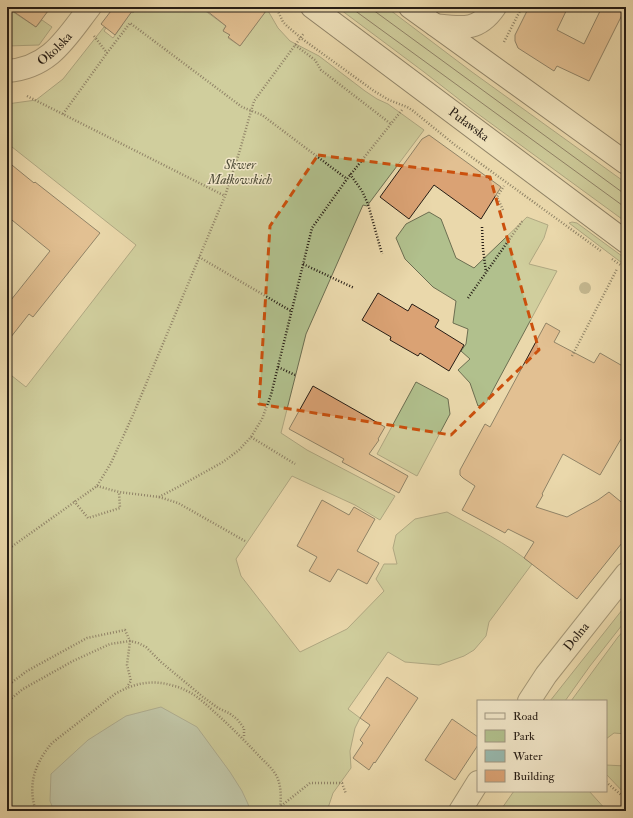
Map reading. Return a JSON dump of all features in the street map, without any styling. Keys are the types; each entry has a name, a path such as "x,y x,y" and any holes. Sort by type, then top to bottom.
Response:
{"main road":[{"name":"Okolska","path":"7,71 25,68 50,56 60,46 90,7"},
{"name":"Puławska","path":"312,7 626,242"},
{"path":"410,7 626,164"},
{"path":"435,25 459,28 474,25 483,21 495,7"},
{"name":"Dolna","path":"530,700 550,670 626,574"},
{"path":"460,811 477,784"}],"path":[{"path":"276,7 283,22 301,38 374,92 412,110 455,144 602,252"},
{"path":"504,42 522,7"},
{"path":"63,114 130,24 242,107 262,116 347,179"},
{"path":"7,550 96,486 111,463 130,422 225,196 254,101 304,32"},
{"path":"94,35 107,53"},
{"path":"295,45 315,60 321,70 391,124"},
{"path":"27,96 225,196"},
{"path":"159,497 223,462 239,450 251,437 262,419 271,395 312,228 350,174 402,110"},
{"path":"350,174 362,191 368,204 382,254"},
{"path":"503,210 497,197 504,186"},
{"path":"468,298 523,220"},
{"path":"482,227 486,272"},
{"path":"608,256 626,269"},
{"path":"199,257 292,311"},
{"path":"303,264 354,288"},
{"path":"572,356 618,269"},
{"path":"278,367 295,375"},
{"path":"251,437 295,464"},
{"path":"96,486 119,492 159,497 178,502 245,541"},
{"path":"74,501 88,518 120,508 119,492"},
{"path":"7,686 27,671 87,638 125,630 130,641 127,665 131,681 127,687"},
{"path":"7,702 22,689 73,661 110,644 130,641 146,647 161,662 203,697 237,719 244,728 243,738"},
{"path":"36,811 32,796 34,774 44,752 52,743 127,687 151,682 163,683 191,693 243,738 277,776 281,797 280,811"},
{"path":"281,806 310,784 342,783 346,794"},
{"path":"607,783 626,799 623,805"}],"highlighted area":[{"path":"318,155 490,177 539,350 451,435 259,404 270,226"}],"green space":[{"name":"Skwer Małkowskich","path":"137,7 206,7 204,10 226,26 223,30 230,35 228,38 240,46 267,9 278,28 290,41 319,56 365,91 388,104 424,130 367,206 363,205 306,334 281,433 307,450 395,496 380,520 355,505 292,476 236,559 241,576 300,652 347,629 384,591 376,579 384,564 397,564 393,548 396,535 415,519 447,512 480,530 522,556 532,564 489,622 486,636 474,650 464,656 439,665 405,662 388,652 348,709 360,718 355,728 350,751 351,768 333,793 327,811 7,811 7,372 26,387 136,245 7,143 7,104 36,100 63,79 104,27 106,28 104,31 113,38 121,27 129,10 133,13"},
{"path":"337,7 386,7 472,72 626,183 626,222 474,111"},
{"path":"7,8 36,27 42,20 52,27 39,45 7,46"},
{"path":"429,212 441,219 456,258 474,268 527,217 548,225 544,238 529,264 557,271 486,403 478,406 470,383 458,370 470,359 461,351 466,344 468,329 453,323 456,301 433,287 405,259 396,238 406,224"},
{"path":"569,223 577,223 626,259 626,266"},
{"path":"416,382 448,399 450,414 417,476 377,454"},
{"path":"626,605 626,620 566,700 551,700"},
{"path":"626,628 626,734 614,733 607,738 607,700 572,700"},
{"path":"607,765 626,766 626,795 607,775"},
{"path":"513,792 590,792 607,811 500,811"}],"water":[{"path":"161,707 197,727 242,791 250,811 54,811 50,801 51,774 88,740 126,716"}],"building":[{"path":"7,7 51,7 36,27"},
{"path":"114,7 135,7 115,35 101,24"},
{"path":"202,7 269,7 240,46 228,37 230,35 223,31 226,26"},
{"path":"529,7 568,7 557,30 584,44 602,7 626,7 589,81 557,66 554,71 518,48 515,41 515,35"},
{"path":"429,135 501,187 481,219 434,185 409,219 380,197 422,139"},
{"path":"7,161 100,233 33,317 29,314 7,342 7,305 50,251 7,216"},
{"path":"378,293 408,311 412,304 439,320 435,327 464,345 449,371 420,353 418,356 390,340 391,337 362,320"},
{"path":"546,323 560,331 554,342 594,363 600,353 626,368 626,442 621,439 600,475 563,454 536,507 567,517 598,500 609,492 626,506 626,538 577,599 524,558 534,542 508,529 505,533 462,510 475,486 460,475 460,470 485,424 490,427"},
{"path":"313,386 385,427 378,439 379,440 369,454 408,476 399,493 342,462 344,459 289,429"},
{"path":"322,500 349,515 354,507 375,519 357,551 379,563 367,584 338,569 330,582 309,571 317,557 297,546"},
{"path":"387,677 418,698 369,770 353,758 363,743 360,740 370,725 360,718"},
{"path":"452,719 477,736 477,747 455,780 425,760"}],"tram line":[{"path":"350,7 626,208"},
{"path":"369,7 626,195"}]}
